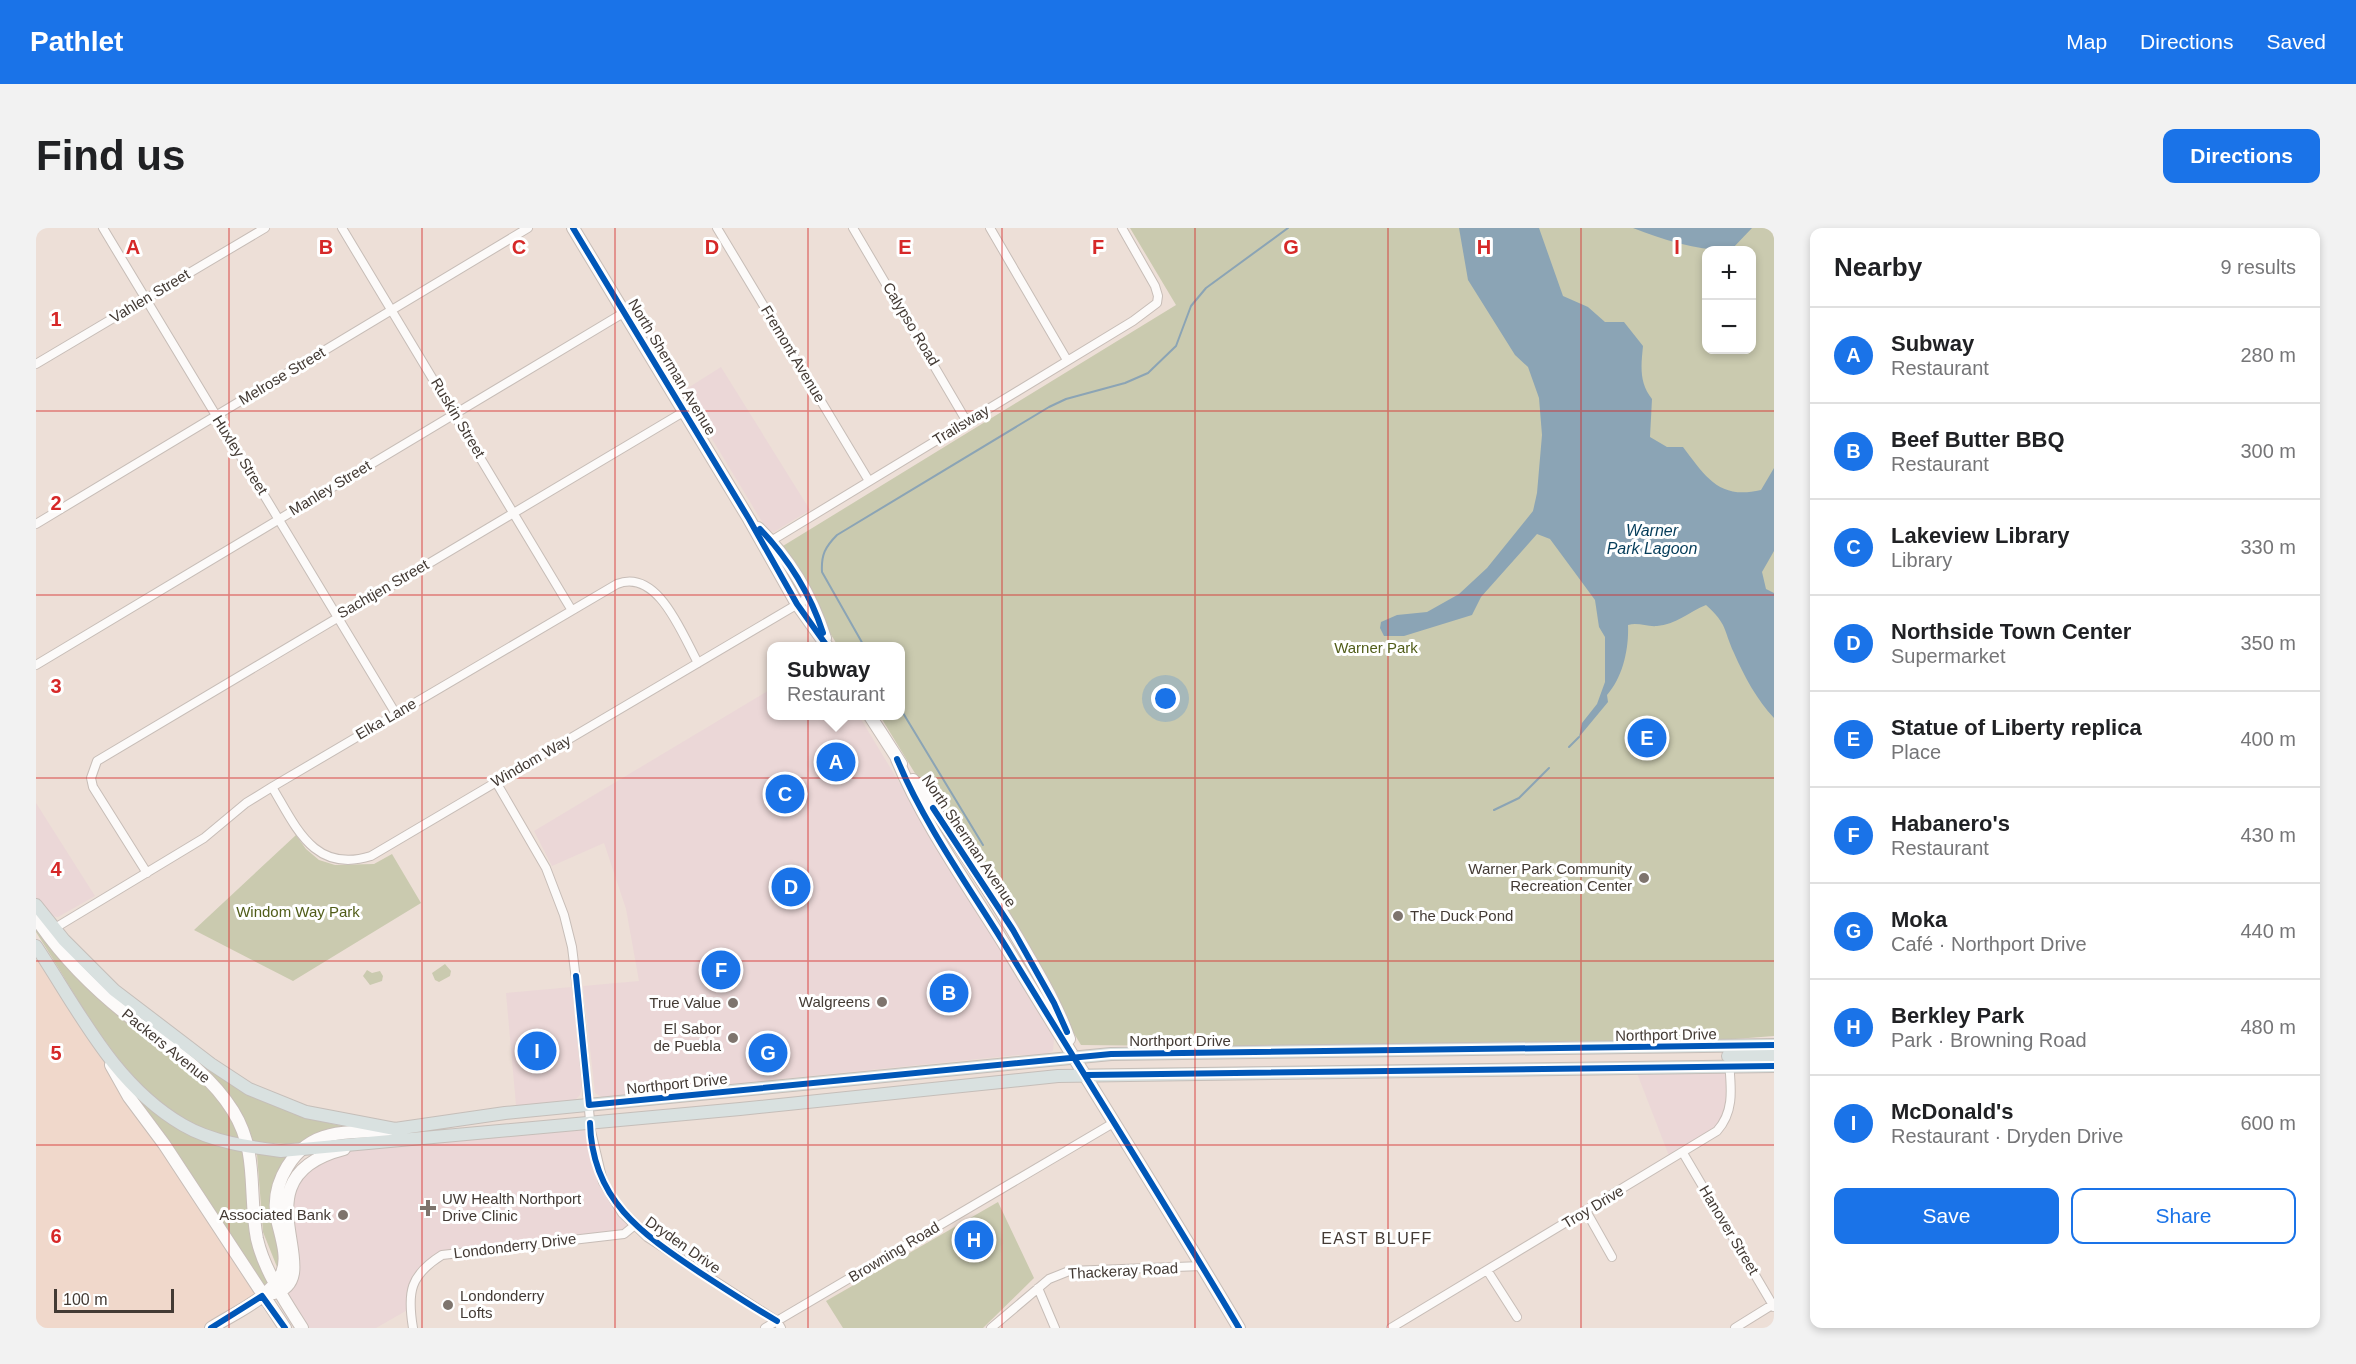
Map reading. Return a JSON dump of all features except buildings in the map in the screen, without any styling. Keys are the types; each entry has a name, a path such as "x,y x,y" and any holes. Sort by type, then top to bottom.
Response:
{"main road":[{"name":"Northport Drive","path":"36,905 114,990 211,1064 249,1089 306,1112 395,1129 505,1113 1076,1057 1146,1053 1728,1056 1774,1066"},
{"path":"36,946 106,1056"},
{"name":"Northport Drive","path":"106,1056 152,1104 185,1126 249,1147 302,1150 949,1086 1087,1075 1728,1056 1774,1046"},
{"path":"1728,1056 1774,1055"},
{"path":"812,1101 830,1091 842,1080"}],"street":[{"name":"Huxley Street","path":"103,228 396,714"},
{"name":"Vahlen Street","path":"36,364 264,228"},
{"name":"Ruskin Street","path":"342,228 571,609"},
{"name":"Melrose Street","path":"36,524 528,228"},
{"name":"North Sherman Avenue","path":"573,228 749,519 768,544 803,601 825,642"},
{"name":"Fremont Avenue","path":"717,228 869,481"},
{"name":"Calypso Road","path":"853,228 967,422"},
{"path":"990,228 1067,360"},
{"name":"Trailsway","path":"768,544 1133,321 1157,302 1155,286 1122,228"},
{"name":"Manley Street","path":"36,665 625,312"},
{"name":"Sachtjen Street","path":"147,873 97,794 92,776 97,761 105,754 685,411"},
{"name":"Elka Lane","path":"55,928 204,838 246,802 272,786 571,609 623,581 646,584 657,594 698,663"},
{"name":"Windom Way","path":"272,786 301,835 317,851 336,860 354,860 370,856 803,601"},
{"name":"North Sherman Avenue","path":"873,720 897,759 967,856 1007,920 1054,1002 1076,1057 1239,1328"},
{"name":"Dryden Drive","path":"496,782 546,868 564,915 572,947 590,1123 603,1182 622,1213 635,1225 675,1256 779,1324"},
{"name":"Packers Avenue","path":"36,918 56,947 96,989 207,1077 233,1112 249,1147 258,1240 278,1287 302,1328"},
{"path":"106,1056 121,1083 201,1199 262,1296 285,1328"},
{"name":"Troy Drive","path":"1391,1328 1717,1131 1727,1119 1731,1102 1728,1056"},
{"name":"Browning Road","path":"765,1328 779,1324 1115,1122"},
{"path":"278,1287 284,1256 276,1212 277,1194 285,1170 302,1150 328,1135 395,1129"},
{"path":"211,1328 278,1287 289,1285 294,1272 294,1253 286,1209 292,1183 302,1169 314,1159 355,1146"},
{"name":"Hanover Street","path":"1683,1153 1773,1306"},
{"path":"1586,1211 1612,1257"},
{"name":"Londonderry Drive","path":"413,1328 411,1289 423,1269 442,1255 624,1234 635,1225"},
{"name":"Thackeray Road","path":"991,1328 1054,1276 1069,1272 1202,1266"},
{"path":"1487,1270 1517,1317"},
{"path":"1038,1288 1055,1328"},
{"path":"1735,1328 1773,1306"}],"shaded area":[{"path":"721,367 810,510 774,532 768,530 761,520 683,391"},
{"path":"767,691 767,720 861,720 1054,1038 1053,1051 1042,1055 1018,1055 602,1097 595,1093 583,986 639,981 626,909 604,843 552,866 534,831"},
{"path":"36,803 95,896 58,917 51,916 36,898"},
{"path":"36,947 262,1296 211,1328 36,1328"},
{"path":"572,987 582,1087 580,1095 574,1101 553,1105 516,1105 506,993"},
{"path":"1729,1067 1727,1118 1671,1161 1635,1068"},
{"path":"590,1123 603,1182 635,1225 626,1233 442,1255 416,1278 411,1308 376,1328 305,1328 281,1291 289,1192 326,1153"}],"green space":[{"name":"Warner Park","path":"1130,228 1774,228 1774,1036 1696,1042 1283,1047 1081,1045 882,720 905,720 905,642 836,642 778,549 1176,305"},
{"name":"Windom Way Park","path":"296,835 306,849 319,860 335,865 374,864 392,854 421,903 293,981 194,930"},
{"path":"36,921 204,1081 235,1123 240,1140 204,1129 172,1111 144,1087 118,1058 96,1028 36,932"},
{"path":"445,964 451,971 450,976 439,982 435,980 432,973"},
{"path":"367,970 372,973 380,971 383,976 382,981 370,985 363,976"},
{"path":"172,1041 220,1075 249,1092 313,1119 349,1127 302,1145 252,1142 241,1117 227,1095 210,1075"},
{"path":"133,1092 158,1113 245,1151 269,1282 264,1285 261,1281"},
{"path":"257,1154 291,1156 281,1171 282,1258 279,1272 263,1232"},
{"path":"998,1202 1034,1278 983,1328 843,1328 826,1301"}],"water":[{"name":"Warner Park Lagoon","path":"1459,228 1539,228 1563,296 1588,307 1605,322 1624,322 1643,346 1643,380 1652,399 1650,437 1667,447 1683,447 1715,484 1734,492 1761,490 1774,468 1774,551 1762,572 1766,589 1774,593 1774,718 1747,679 1722,623 1706,605 1664,625 1628,625 1624,662 1613,688 1607,695 1608,702 1579,737 1582,723 1597,704 1605,682 1605,637 1599,627 1595,600 1550,539 1537,534 1481,597 1472,615 1404,636 1384,636 1380,628 1381,622 1397,615 1427,612 1459,594 1487,568 1533,511 1537,493 1542,435 1539,398 1528,367 1515,355 1468,280"},
{"path":"1633,228 1752,228 1735,246 1702,246 1702,248 1657,237"}],"waterway":[{"path":"862,642 822,572 825,552 829,543 837,535 1049,407 1066,399 1125,383 1148,373 1176,346 1191,306 1206,288 1288,228"},
{"path":"905,716 983,845"},
{"path":"1569,747 1579,737"},
{"path":"1494,810 1519,798 1549,768"}],"cycle path":[{"path":"573,228 749,519 797,604 824,642"},
{"path":"760,529 798,578 823,633"},
{"path":"897,759 921,809 950,859 1239,1328"},
{"path":"933,808 1013,930 1054,1003 1067,1032"},
{"path":"576,976 589,1105 1111,1054 1774,1045"},
{"path":"1087,1075 1774,1066"},
{"path":"590,1123 593,1150 600,1173 610,1194 624,1212 640,1228 678,1258 777,1321"},
{"path":"211,1328 262,1296 285,1328"}],"place":[{"name":"Statue of Liberty replica","path":"1647,738"},
{"name":"Subway","path":"836,762"},
{"name":"Lakeview Library","path":"785,794"},
{"name":"Warner Park Community Recreation Center","path":"1644,878"},
{"name":"Northside Town Center","path":"791,887"},
{"name":"The Duck Pond","path":"1398,916"},
{"name":"Habanero's","path":"721,970"},
{"name":"Beef Butter BBQ","path":"949,993"},
{"name":"Walgreens","path":"882,1002"},
{"name":"True Value","path":"733,1003"},
{"name":"El Sabor de Puebla","path":"733,1038"},
{"name":"McDonald's","path":"537,1051"},
{"name":"Moka","path":"768,1053"},
{"name":"UW Health Northport Drive Clinic","path":"428,1208"},
{"name":"Associated Bank","path":"343,1215"},
{"name":"Berkley Park","path":"974,1240"},
{"name":"Londonderry Lofts","path":"448,1305"}],"district":[{"name":"EAST BLUFF","path":"1377,1238"}]}
